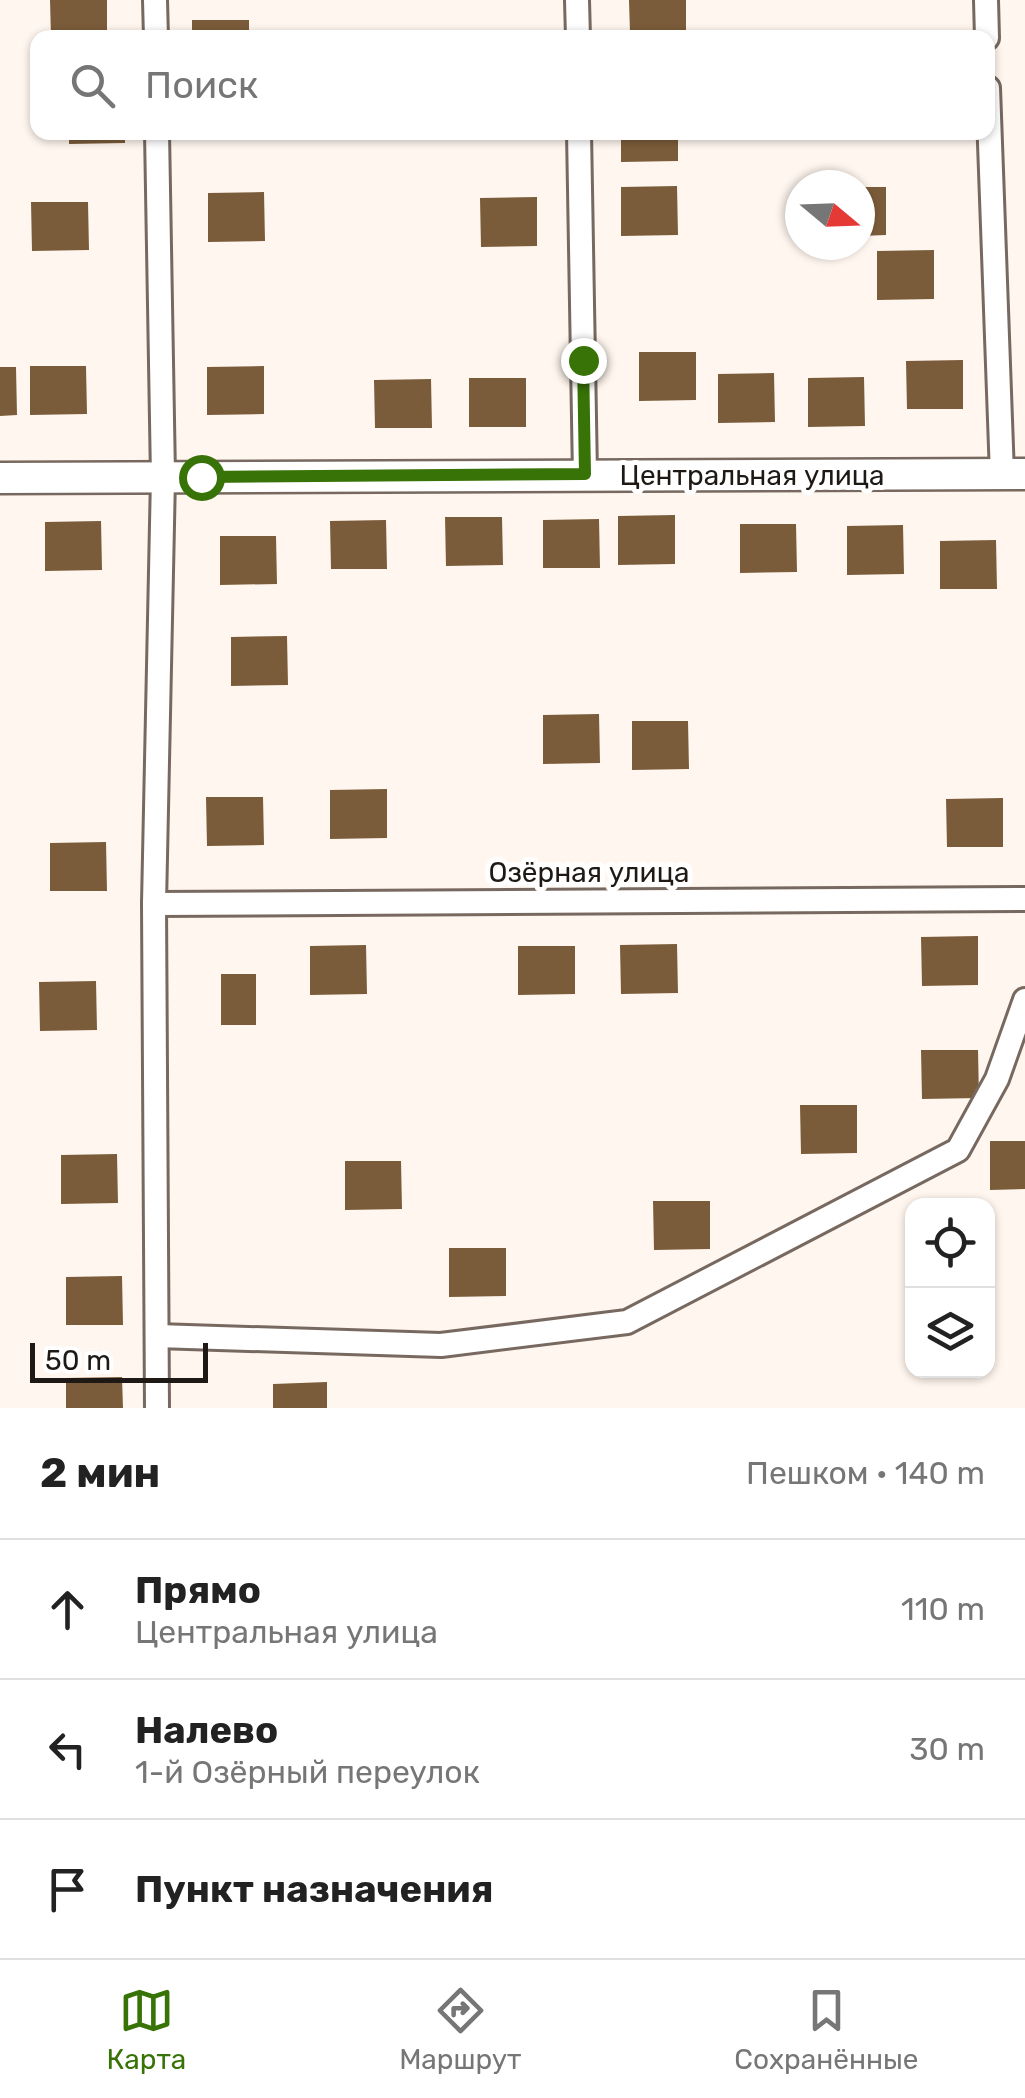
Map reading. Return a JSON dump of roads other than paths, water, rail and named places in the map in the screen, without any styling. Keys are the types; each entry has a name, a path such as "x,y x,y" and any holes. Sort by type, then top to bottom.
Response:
{"street":[{"path":"155,0 156,30"},
{"path":"577,0 578,30"},
{"path":"986,0 986,30"},
{"path":"157,140 162,477 154,904 157,1408"},
{"path":"580,140 585,474"},
{"path":"991,140 1014,475"},
{"name":"Центральная улица","path":"0,478 1014,475"},
{"name":"Озёрная улица","path":"154,904 1025,899"},
{"path":"157,1336 441,1346 627,1322 958,1150 998,1079 1025,1000"}]}
